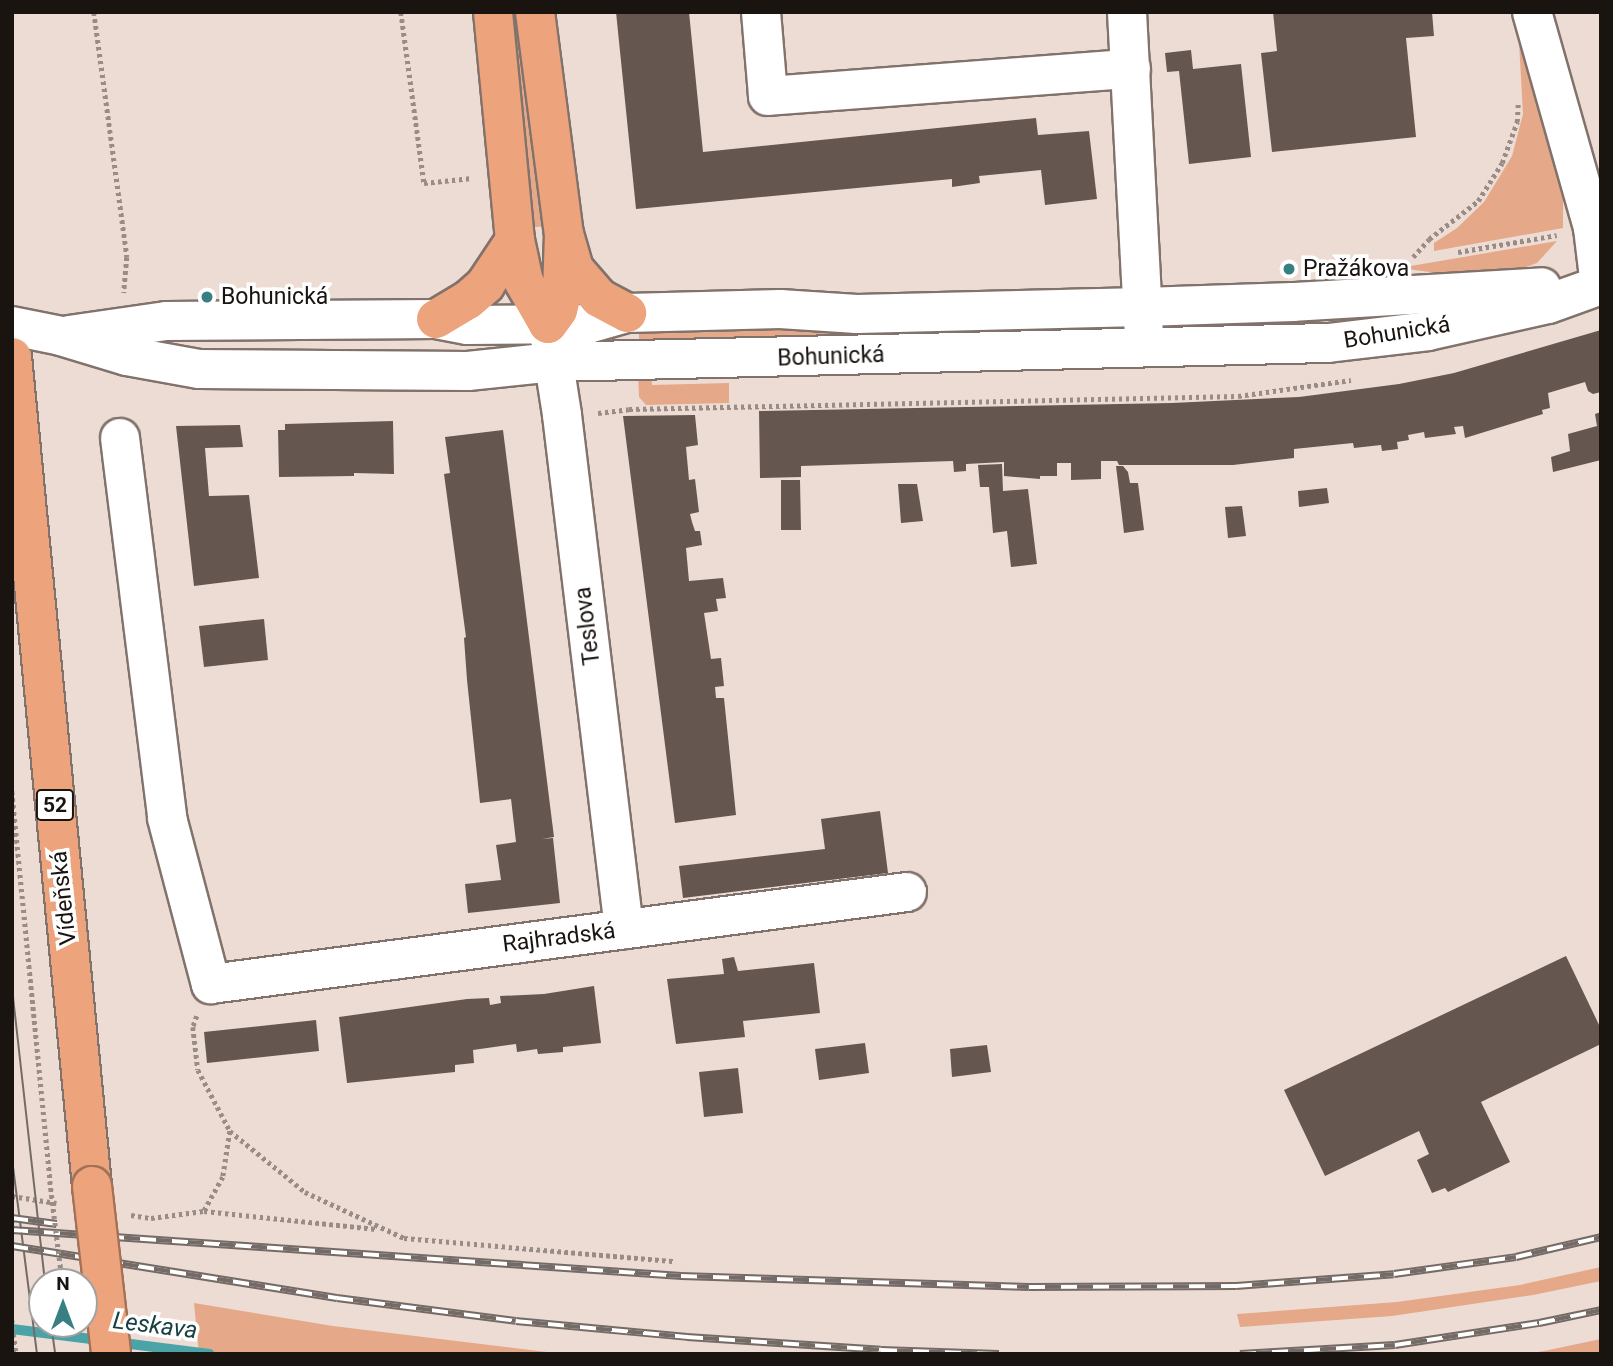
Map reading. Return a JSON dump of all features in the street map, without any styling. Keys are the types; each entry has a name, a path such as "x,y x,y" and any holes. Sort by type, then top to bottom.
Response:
{"highway":[{"path":"493,12 514,240 524,282 548,324 558,310 562,294 564,234"},
{"path":"535,12 564,234 574,269 599,298 627,313"},
{"path":"436,319 468,300 485,285 514,240"},
{"name":"Vídeňská","path":"12,357 92,1186 111,1354"}],"street":[{"path":"761,12 768,96 1131,69"},
{"path":"1127,12 1145,348"},
{"path":"1532,12 1593,228 1600,286"},
{"name":"Bohunická","path":"61,336 166,321 436,319 467,326 588,324 627,313 780,309 856,314 1143,307 1600,286"},
{"name":"Bohunická","path":"12,326 61,336 127,356 199,369 468,372 554,362 1296,346 1394,336 1548,304 1600,286"},
{"name":"Teslova","path":"548,324 562,415 624,929"},
{"path":"120,438 167,818 211,984"},
{"name":"Rajhradská","path":"211,984 907,892"}],"path":[{"path":"94,12 127,257 125,286"},
{"path":"401,12 424,183 473,178"},
{"path":"1423,258 1409,260 1429,239 1478,201 1502,163 1517,122 1518,94"},
{"path":"1450,254 1593,228"},
{"path":"562,415 629,409 1238,396 1353,380"},
{"path":"12,792 50,1181 61,1268"},
{"path":"211,984 192,1027 198,1070 230,1131 305,1192 380,1230 404,1238 675,1261"},
{"path":"204,1211 223,1177 230,1131"},
{"path":"151,1218 204,1211 380,1230"},
{"path":"12,1320 16,1354"}],"shaded area":[{"path":"506,13 522,31 545,226 528,228"},
{"path":"1519,42 1563,196 1563,228 1434,251 1434,243 1457,228 1484,202 1512,156 1523,114"},
{"path":"1557,241 1537,263 1502,276 1476,278 1399,268"},
{"path":"1109,320 1117,327 639,350 639,332"},
{"path":"638,373 651,375 652,385 729,383 729,403 646,405 639,397"},
{"path":"1601,1267 1601,1281 1533,1295 1392,1316 1240,1327 1237,1314 1397,1302 1520,1285"},
{"path":"194,1303 333,1326 563,1354 199,1354"},
{"path":"1601,1339 1601,1354 1526,1354 1544,1351"}],"building":[{"path":"616,12 689,12 703,152 1036,118 1038,135 1089,131 1097,199 1045,205 1041,170 979,176 980,183 952,187 952,179 636,209"},
{"path":"1273,12 1432,12 1434,36 1406,38 1416,137 1272,152 1261,53 1277,51"},
{"path":"1191,50 1193,69 1241,64 1251,157 1189,164 1179,71 1167,72 1165,53"},
{"path":"1601,330 1601,392 1593,394 1588,391 1585,382 1548,393 1550,408 1542,410 1543,414 1465,438 1463,426 1454,427 1456,434 1425,438 1424,432 1408,435 1409,440 1397,442 1398,449 1382,451 1381,445 1354,448 1353,443 1294,449 1294,458 1233,465 1119,465 1117,461 1101,461 1101,479 1071,480 1071,463 1057,463 1057,476 1040,476 1040,479 1004,476 1004,462 966,464 966,471 954,472 953,461 801,466 801,477 760,478 759,411 1172,403 1299,397 1399,384 1454,373"},
{"path":"1601,412 1601,460 1553,472 1551,457 1570,451 1568,434 1597,426 1595,414"},
{"path":"695,415 698,445 686,447 689,480 695,479 699,512 690,514 695,531 700,531 702,545 686,548 689,581 723,578 726,598 716,599 718,611 704,613 711,659 721,658 724,686 715,687 716,698 724,698 736,815 675,823 623,416"},
{"path":"393,421 394,474 279,477 278,430 285,430 285,424"},
{"path":"240,425 243,447 205,448 209,496 249,495 259,578 194,586 176,426"},
{"path":"503,430 554,837 542,839 553,838 560,903 468,913 465,884 501,880 496,845 516,842 511,799 480,803 467,680 466,637 444,474 450,473 445,437"},
{"path":"1002,464 1003,491 1028,489 1037,564 1011,567 1007,531 993,533 989,487 980,487 978,465"},
{"path":"1116,466 1123,466 1128,472 1130,483 1138,483 1144,530 1124,533"},
{"path":"781,480 800,480 801,530 781,530"},
{"path":"898,484 917,484 923,521 901,523"},
{"path":"1327,488 1329,503 1299,507 1298,491"},
{"path":"1242,506 1246,536 1228,538 1225,507"},
{"path":"264,619 268,660 204,667 199,626"},
{"path":"880,811 888,873 683,898 679,866 825,849 821,819"},
{"path":"1566,956 1601,1029 1601,1044 1481,1102 1510,1162 1448,1192 1445,1188 1432,1193 1417,1160 1429,1154 1419,1131 1325,1176 1284,1090"},
{"path":"734,957 738,971 814,963 820,1013 743,1021 745,1037 676,1044 667,979 724,974 722,959"},
{"path":"594,986 601,1043 563,1047 563,1052 538,1054 537,1049 517,1052 516,1044 473,1050 474,1063 455,1065 455,1072 347,1083 339,1017 467,999 489,998 490,1005 501,1003 500,996 544,994"},
{"path":"316,1020 319,1051 207,1063 204,1032"},
{"path":"865,1043 869,1073 819,1080 815,1049"},
{"path":"987,1045 991,1072 952,1077 950,1049"},
{"path":"738,1068 743,1113 704,1117 699,1072"}],"waterway":[{"name":"Leskava","path":"12,1329 209,1354"}],"tram line":[{"path":"12,988 43,1268"},
{"path":"12,1159 37,1354"},
{"path":"53,1338 55,1354"}],"railway":[{"path":"12,1218 57,1224"},
{"path":"12,1230 681,1276 1029,1287 1236,1286 1394,1274 1516,1257 1601,1237"},
{"path":"12,1246 337,1298 516,1321 687,1337 881,1350 999,1354"},
{"path":"1240,1354 1395,1345 1539,1323 1601,1310"}],"place":[{"name":"Pražákova","path":"1289,269"},
{"name":"Bohunická","path":"207,297"}]}
